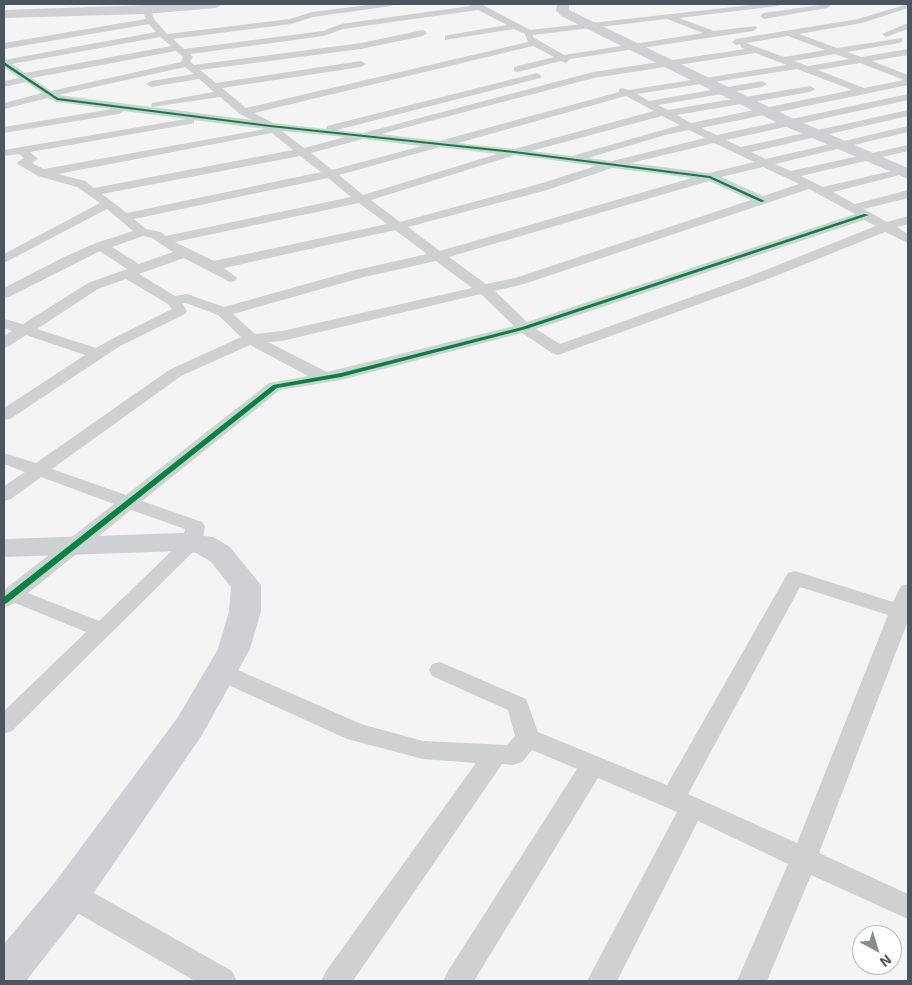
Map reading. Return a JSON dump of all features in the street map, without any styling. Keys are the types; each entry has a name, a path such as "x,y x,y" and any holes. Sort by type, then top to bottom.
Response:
{"street":[{"path":"4,46 216,4"},
{"path":"4,64 164,36 291,21 391,4"},
{"path":"563,4 562,10 590,31 651,55 685,72 703,75 723,91 764,111 906,172"},
{"path":"710,4 764,26 789,33 908,78"},
{"path":"244,112 533,40 668,17 778,4"},
{"path":"4,84 26,78 179,50 324,33 341,27 477,5 516,26 533,40 551,47 623,45 712,29 764,26 843,13 906,44"},
{"path":"757,17 825,5 838,11"},
{"path":"730,43 859,21 908,5"},
{"path":"4,14 148,16"},
{"path":"148,16 164,36 188,57 185,61 244,112 278,128 302,152 361,199 495,298 524,328 558,350 758,278 888,226 908,220"},
{"path":"366,30 419,22 408,17"},
{"path":"668,17 697,28"},
{"path":"480,21 498,18"},
{"path":"623,45 682,22"},
{"path":"448,38 516,26"},
{"path":"886,34 908,26"},
{"path":"507,72 697,28 712,29 730,43 757,54"},
{"path":"4,106 50,94 190,66 361,46 423,32"},
{"path":"794,45 830,38"},
{"path":"248,43 284,76"},
{"path":"92,192 302,152 593,75 757,54 779,55 906,44"},
{"path":"124,218 330,174 628,87 703,75 803,68 861,60 906,44"},
{"path":"551,47 562,58 581,66 593,75 611,84 628,87 647,104 822,191 888,226 908,239"},
{"path":"779,55 803,68 842,79 862,91 908,107"},
{"path":"4,64 50,94 62,99 278,128"},
{"path":"4,130 138,108 284,76 361,64"},
{"path":"42,173 278,128 316,126 581,66"},
{"path":"869,73 908,66"},
{"path":"800,77 819,74"},
{"path":"137,87 202,76"},
{"path":"164,240 361,199 514,152 665,113 744,101 842,79"},
{"path":"647,104 771,82"},
{"path":"568,160 663,132 908,82"},
{"path":"62,99 109,91"},
{"path":"212,266 398,226 543,187 610,165 788,122 908,97"},
{"path":"740,151 908,113"},
{"path":"4,161 208,118"},
{"path":"316,126 360,136 514,152 710,177 763,201"},
{"path":"223,312 361,273 439,256 762,162 908,130"},
{"path":"789,175 908,148"},
{"path":"22,157 42,173 81,184 142,232 156,235 230,278"},
{"path":"822,191 906,172"},
{"path":"4,494 175,373 229,347 252,339 282,336 482,288 519,282 809,185"},
{"path":"8,597 274,386 325,378 524,328 908,194"},
{"path":"4,259 108,204"},
{"path":"4,294 67,261 101,246 142,232"},
{"path":"4,415 115,343 180,311 174,301 101,246"},
{"path":"4,342 26,330 93,286 184,253"},
{"path":"174,301 187,298 223,312 252,339 325,378"},
{"path":"4,323 97,354"},
{"path":"4,458 195,526 192,543 4,725"},
{"path":"4,548 203,544 220,554 233,567 246,585 246,610 234,649 190,726 70,894 15,944 4,976"},
{"path":"602,981 682,803 795,578 905,605 804,859 752,981"},
{"path":"8,597 101,630"},
{"path":"440,670 518,705 528,738 592,767 682,803 908,907"},
{"path":"221,672 355,732 423,750 513,755 528,738"},
{"path":"336,981 496,754"},
{"path":"458,981 592,767"},
{"path":"70,894 222,981"}],"cycle path":[{"path":"4,63 57,99 270,126 514,152 710,177 763,201"},
{"path":"4,601 275,386 341,375 524,328 866,215"}]}
